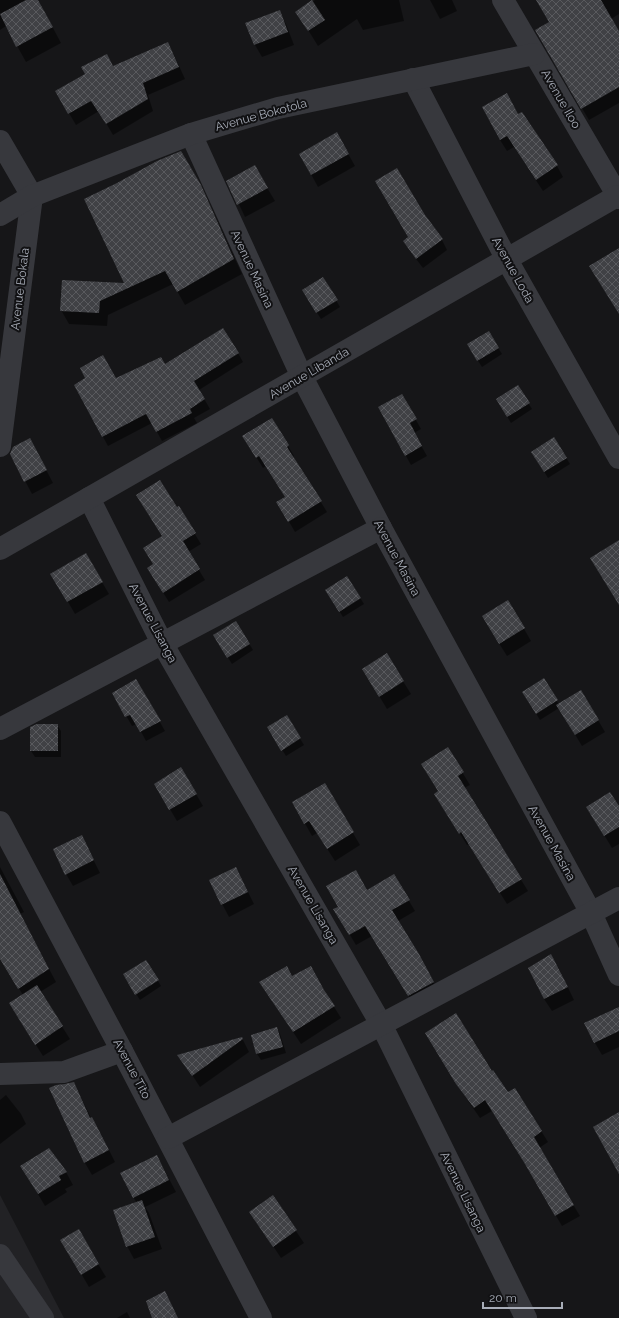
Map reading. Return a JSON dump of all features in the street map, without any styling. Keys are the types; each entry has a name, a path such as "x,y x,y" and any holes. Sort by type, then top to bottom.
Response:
{"street":[{"name":"Avenue Iloo","path":"503,0 618,197"},
{"name":"Avenue Bokotola","path":"0,214 32,196 191,134 278,108 534,54"},
{"name":"Avenue Loda","path":"413,79 507,260 616,447"},
{"name":"Avenue Masina","path":"191,134 302,377 381,528 590,914 619,975"},
{"path":"0,141 32,196"},
{"name":"Avenue Bokala","path":"0,446 32,196"},
{"name":"Avenue Libanda","path":"0,549 618,197"},
{"name":"Avenue Lisanga","path":"89,498 162,643 381,1024 526,1318"},
{"path":"0,729 381,528"},
{"name":"Avenue Tito","path":"0,822 168,1138 261,1318"},
{"path":"168,1138 619,898"},
{"path":"0,1074 64,1072 122,1051"},
{"path":"0,1254 43,1318"}],"shaded area":[{"path":"0,1195 64,1318 0,1318"}],"building":[{"path":"26,0 38,0 53,27 16,47 0,14"},
{"path":"312,0 325,20 308,31 295,12"},
{"path":"536,0 601,0 619,31 619,87 581,109 535,30 549,22"},
{"path":"280,10 288,32 254,45 245,23"},
{"path":"168,42 179,67 143,83 148,99 106,124 91,101 68,114 55,91 85,74 81,67 107,54 113,66"},
{"path":"507,93 518,114 522,112 558,165 536,180 507,136 500,140 482,107"},
{"path":"337,132 349,154 311,175 299,154"},
{"path":"181,151 201,185 234,259 177,292 165,271 100,301 99,313 60,311 62,280 124,283 84,199 157,161"},
{"path":"255,165 268,188 237,205 226,181"},
{"path":"397,168 425,215 443,239 416,259 403,241 408,237 375,181"},
{"path":"619,248 619,314 589,266"},
{"path":"323,277 338,300 316,313 302,290"},
{"path":"223,328 239,353 194,381 205,399 190,409 192,413 156,432 146,414 102,437 74,385 85,378 80,368 103,355 116,378 161,357 165,364"},
{"path":"489,331 499,348 477,361 467,344"},
{"path":"518,385 530,403 507,417 496,399"},
{"path":"402,394 417,419 410,423 422,446 405,456 378,407"},
{"path":"272,418 289,445 287,447 322,501 288,522 276,502 285,497 259,456 256,458 242,436"},
{"path":"554,437 567,458 544,472 531,452"},
{"path":"30,438 47,470 24,482 10,454 13,447"},
{"path":"160,480 196,533 183,541 200,569 163,593 147,568 153,564 143,548 162,536 136,495"},
{"path":"619,540 619,605 590,558"},
{"path":"86,553 103,582 67,602 50,574"},
{"path":"347,576 361,598 339,612 325,590"},
{"path":"508,600 525,628 499,644 482,616"},
{"path":"236,621 250,644 227,658 213,635"},
{"path":"387,653 404,681 379,697 362,669"},
{"path":"544,678 558,700 536,714 522,692"},
{"path":"136,679 161,721 140,732 130,715 125,717 112,693"},
{"path":"581,690 599,720 575,735 556,705"},
{"path":"287,715 301,738 281,751 267,727"},
{"path":"37,724 58,724 58,751 30,751 30,727"},
{"path":"448,747 464,772 458,776 522,879 499,893 461,832 459,834 434,794 438,791 421,764"},
{"path":"181,767 197,794 169,810 154,784"},
{"path":"325,783 354,832 327,849 309,821 304,824 292,802"},
{"path":"610,792 619,806 619,827 604,836 586,807"},
{"path":"82,835 94,860 65,875 53,849"},
{"path":"236,867 248,892 221,905 209,880"},
{"path":"356,870 367,890 394,874 410,900 392,910 434,982 408,996 365,926 349,935 333,909 338,907 326,886"},
{"path":"0,874 49,969 18,989 0,959"},
{"path":"551,954 568,987 544,999 528,968"},
{"path":"146,960 159,980 135,995 123,974"},
{"path":"287,966 292,976 311,966 324,990 335,1006 293,1032 259,982"},
{"path":"37,985 63,1026 35,1045 9,1003"},
{"path":"619,1007 619,1031 594,1043 584,1023"},
{"path":"456,1013 492,1071 493,1070 508,1092 515,1088 542,1131 534,1137 574,1205 555,1216 485,1100 474,1108 456,1084 425,1033"},
{"path":"277,1027 283,1047 256,1054 251,1035"},
{"path":"242,1037 243,1039 192,1076 177,1055"},
{"path":"74,1082 90,1118 92,1117 109,1150 84,1163 49,1088 56,1085"},
{"path":"619,1112 619,1174 593,1127"},
{"path":"49,1148 67,1172 59,1176 61,1180 38,1194 20,1166"},
{"path":"157,1155 169,1180 133,1198 120,1173"},
{"path":"273,1195 297,1230 273,1247 249,1212"},
{"path":"142,1200 155,1237 126,1247 113,1210"},
{"path":"79,1229 99,1264 81,1275 60,1240"},
{"path":"165,1291 178,1318 152,1318 146,1301"}]}
